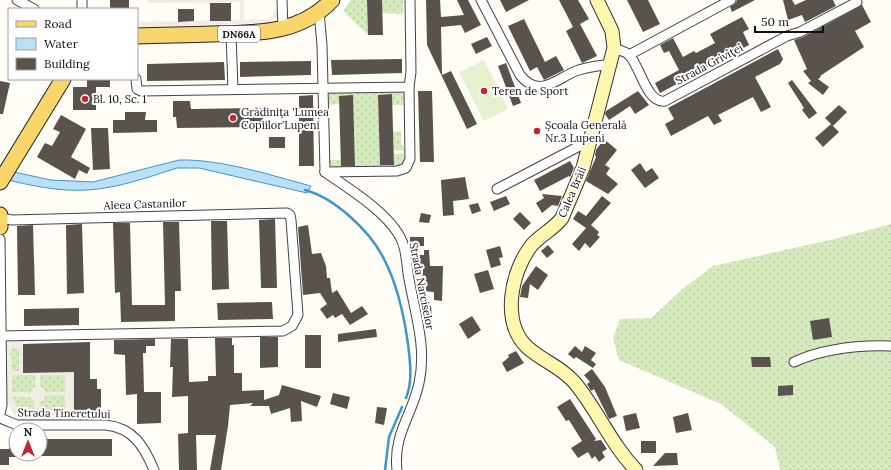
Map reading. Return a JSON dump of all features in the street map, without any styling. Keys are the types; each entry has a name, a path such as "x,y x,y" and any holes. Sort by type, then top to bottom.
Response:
{"main road":[{"name":"DN66A","path":"138,36 231,34 283,29 303,22 319,12 332,0"},
{"name":"Calea Brăii","path":"597,0 612,31 614,48 591,140 579,179 562,218 533,245 524,260 513,288 511,316 514,326 525,344 564,372 576,384 620,452 636,470"},
{"path":"0,182 63,80"}],"street":[{"path":"17,0 32,8"},
{"path":"282,0 283,29"},
{"path":"319,12 325,172 397,171 406,168 410,159 410,0"},
{"path":"480,0 520,75 531,85 548,86 576,70 610,64"},
{"path":"614,48 629,55 731,0"},
{"name":"Strada Griviţei","path":"629,55 652,97 661,102 780,39 800,32 857,2"},
{"path":"231,34 233,89"},
{"path":"136,80 137,89 141,90 409,87"},
{"path":"497,189 591,140"},
{"name":"Strada Narciselor","path":"325,172 376,210 399,234 405,249 409,279 420,332 421,367 416,397 398,441 396,456 397,470"},
{"name":"Aleea Castanilor","path":"0,220 282,213 290,215 298,315 292,326 283,331 0,336"},
{"path":"0,238 2,405 0,414"},
{"path":"794,362 825,350 891,346"},
{"name":"Strada Tineretului","path":"0,418 17,425 99,424 118,427 139,440 148,455 154,470"}],"green space":[{"path":"351,0 367,0 368,35 343,11"},
{"path":"382,0 403,0 403,14 382,13"},
{"name":"Teren de Sport","path":"484,60 508,109 484,121 459,72"},
{"path":"402,91 404,94 405,105 392,105 392,94 378,95 380,165 394,165 394,154 406,154 406,162 401,168 329,168 329,160 341,160 341,166 355,166 353,96 339,96 339,104 327,105 327,94 330,92"},
{"path":"401,131 401,144 406,151 394,150 393,132"},
{"path":"891,224 891,470 780,470 775,447 721,404 619,360 613,338 620,319 651,318 685,287 713,266 839,238"},
{"path":"14,347 19,350 19,370 16,372 11,370 10,350"},
{"path":"65,374 65,392 46,392 40,386 40,375"},
{"path":"12,375 35,375 35,387 30,393 12,392"},
{"path":"46,395 65,395 66,414 40,414 39,402"},
{"path":"13,396 30,397 34,402 34,414 25,413 19,410 15,405"}],"shaded area":[{"path":"148,0 244,0 244,20 268,19 273,15 274,9 279,9 279,14 268,23 138,27 138,22 240,20 240,2 148,3"},
{"path":"23,339 24,373 90,371 90,374 74,374 74,412 72,412 72,418 82,418 82,413 105,413 108,415 107,420 24,421 15,416 7,402 7,344 10,340","holes":["14,347 19,350 19,370 16,372 11,370 10,350","12,375 35,375 35,387 30,393 12,392","40,375 65,375 65,392 46,392 40,386","46,395 65,395 66,414 40,414 39,403 44,400","13,396 30,397 34,402 34,414 20,412 14,406"]}],"water":[{"path":"179,160 195,160 228,165 311,186 307,193 199,168 177,168 122,185 88,190 54,189 0,178 0,169 51,180 93,182"}],"building":[{"path":"110,0 129,0 129,8 110,8"},
{"path":"367,0 382,0 383,35 368,35"},
{"path":"426,0 440,0 441,17 464,15 457,0 468,0 481,25 465,33 461,25 441,27 442,75 451,71 477,124 467,129 427,45"},
{"path":"500,0 529,0 506,12"},
{"path":"559,0 578,0 589,19 580,24 597,56 582,63 566,31 573,27"},
{"path":"627,0 648,0 660,24 643,32"},
{"path":"737,0 755,0 732,12 730,7 736,3"},
{"path":"783,0 792,0 795,5 806,0 833,0 836,6 805,22 802,15 788,20"},
{"path":"210,3 231,3 231,21 210,21"},
{"path":"862,5 871,22 855,31 864,47 820,76 821,77 818,79 829,87 823,95 808,83 811,81 803,71 807,69 794,40 803,37"},
{"path":"178,9 194,9 194,21 178,22"},
{"path":"742,17 749,29 743,32 749,45 660,93 655,83 679,70 669,51 664,53 660,45 673,38 683,57 694,51 696,53 715,43 710,34"},
{"path":"524,19 545,62 556,56 564,70 544,80 537,67 530,71 508,26"},
{"path":"487,37 492,46 476,54 471,44"},
{"path":"778,49 783,59 780,64 755,77 771,107 761,112 753,97 718,115 722,121 714,125 708,116 671,136 665,124 674,119 668,108"},
{"path":"402,59 402,73 332,75 331,60"},
{"path":"311,61 311,75 240,77 240,62"},
{"path":"224,62 225,80 147,81 147,64"},
{"path":"506,63 521,103 513,106 498,66"},
{"name":"Bl. 10, Sc. 1","path":"87,80 110,80 110,87 96,87 96,110 73,110 73,87 87,87"},
{"path":"792,80 817,113 809,119 802,110 804,108 788,83"},
{"path":"0,81 10,83 3,114 0,114"},
{"path":"418,91 432,91 434,162 420,162"},
{"path":"638,91 649,105 635,114 630,106 609,120 605,114 606,111"},
{"path":"392,94 394,165 380,165 378,95"},
{"path":"313,95 314,166 299,166 299,96"},
{"path":"353,95 355,166 341,166 339,96"},
{"name":"Grădinița 'Lumea Copiilor'Lupeni","path":"173,101 190,101 191,109 263,108 263,127 177,128 176,117 173,117"},
{"path":"839,105 847,112 833,126 825,118"},
{"path":"125,112 146,112 145,120 157,120 157,132 113,133 113,120 125,120"},
{"path":"61,115 86,129 71,157 90,168 87,174 79,170 75,179 37,157 45,143 52,146 60,132 53,129"},
{"path":"831,124 839,132 823,147 815,138"},
{"path":"91,128 108,128 110,169 93,170"},
{"path":"269,137 285,137 285,148 269,148"},
{"path":"604,139 617,150 605,165 610,168 606,174 618,184 608,194 586,181 596,157 596,150"},
{"path":"570,161 574,168 570,177 569,176 540,191 534,180"},
{"path":"640,163 646,172 652,168 659,178 645,188 631,170"},
{"path":"465,177 469,199 453,201 454,215 443,216 441,180"},
{"path":"542,194 562,196 558,206 552,205 542,213 536,203 544,198"},
{"path":"506,196 510,204 494,211 490,202"},
{"path":"602,196 611,203 591,225 599,232 597,235 600,237 590,248 585,243 579,251 572,244 586,228 573,219 578,211 586,216"},
{"path":"478,203 481,211 472,214 469,205"},
{"path":"520,212 531,223 524,230 513,219"},
{"path":"421,213 431,215 429,223 419,222"},
{"path":"275,219 277,288 261,288 259,220"},
{"path":"211,221 227,221 229,289 212,290"},
{"path":"163,222 179,222 181,291 175,291 175,321 121,322 120,292 115,293 113,223 130,223 132,305 165,305"},
{"path":"82,224 84,293 67,294 66,225"},
{"path":"33,225 35,295 18,295 17,226"},
{"path":"308,225 312,254 321,253 326,266 327,278 330,278 332,293 337,290 351,313 362,306 368,314 350,325 342,314 335,318 333,315 327,319 320,309 327,304 320,293 303,295 298,227"},
{"path":"410,237 424,237 424,246 410,246"},
{"path":"548,245 554,252 547,258 541,251"},
{"path":"500,246 503,257 499,258 501,265 491,268 486,250"},
{"path":"424,250 429,250 430,266 443,266 442,301 434,300 434,292 422,291 423,268 419,268 418,255 424,255"},
{"path":"536,266 548,275 538,290 530,284 528,298 520,297 522,286"},
{"path":"488,270 494,289 480,293 474,274"},
{"path":"272,302 273,319 218,320 217,303"},
{"path":"431,306 432,318 424,319 422,307"},
{"path":"79,308 79,325 24,326 24,309"},
{"path":"472,316 481,330 468,339 459,324"},
{"path":"829,318 832,337 813,340 810,321"},
{"path":"376,329 377,337 338,342 338,334"},
{"path":"305,335 321,335 321,368 305,368"},
{"path":"260,337 278,337 278,367 260,368"},
{"path":"215,338 232,338 232,345 234,345 234,373 242,373 242,391 264,390 264,400 279,395 282,385 321,396 317,407 301,401 302,421 291,422 290,408 271,414 269,406 250,406 253,403 230,405 221,470 210,470 216,435 196,435 197,470 179,470 178,434 188,433 188,396 172,397 173,367 170,367 171,339 188,339 189,382 208,381 208,376 216,376"},
{"path":"155,339 155,346 146,346 146,353 143,353 144,392 161,392 161,423 137,424 137,394 126,395 125,355 114,354 114,340"},
{"path":"90,342 90,379 97,379 97,389 101,389 101,413 82,413 83,418 74,418 74,372 23,373 23,344"},
{"path":"575,346 582,352 585,346 596,353 591,360 596,364 593,368 576,357 574,359 568,354"},
{"path":"516,351 524,363 507,372 502,363 509,357 508,355"},
{"path":"751,357 770,357 771,367 752,367"},
{"path":"592,369 605,387 617,416 609,419 594,389 591,391 587,384 590,382 584,375"},
{"path":"793,385 793,395 778,396 778,386"},
{"path":"333,393 350,397 347,409 330,404"},
{"path":"570,399 596,439 594,441 601,440 607,449 602,452 605,457 599,462 595,456 592,459 588,452 578,458 571,448 582,441 569,420 566,421 557,407"},
{"path":"377,407 387,408 384,425 375,423"},
{"path":"636,413 640,428 626,431 623,416"},
{"path":"688,413 692,430 676,433 673,417"},
{"path":"48,439 112,439 112,456 48,456"},
{"path":"641,441 656,441 656,453 641,453"},
{"path":"0,449 8,449 9,465 0,465"},
{"path":"665,453 677,453 678,465 653,466"}],"waterway":[{"path":"305,190 328,200 361,227 378,248 389,269 402,311 410,357 410,385 406,398"},
{"path":"385,470 389,437 402,407"}],"place":[{"name":"Teren de Sport","path":"484,91"},
{"name":"Bl. 10, Sc. 1","path":"85,99"},
{"name":"Grădinița 'Lumea Copiilor'Lupeni","path":"233,118"},
{"name":"Școala Generală Nr.3 Lupeni","path":"537,131"}]}
